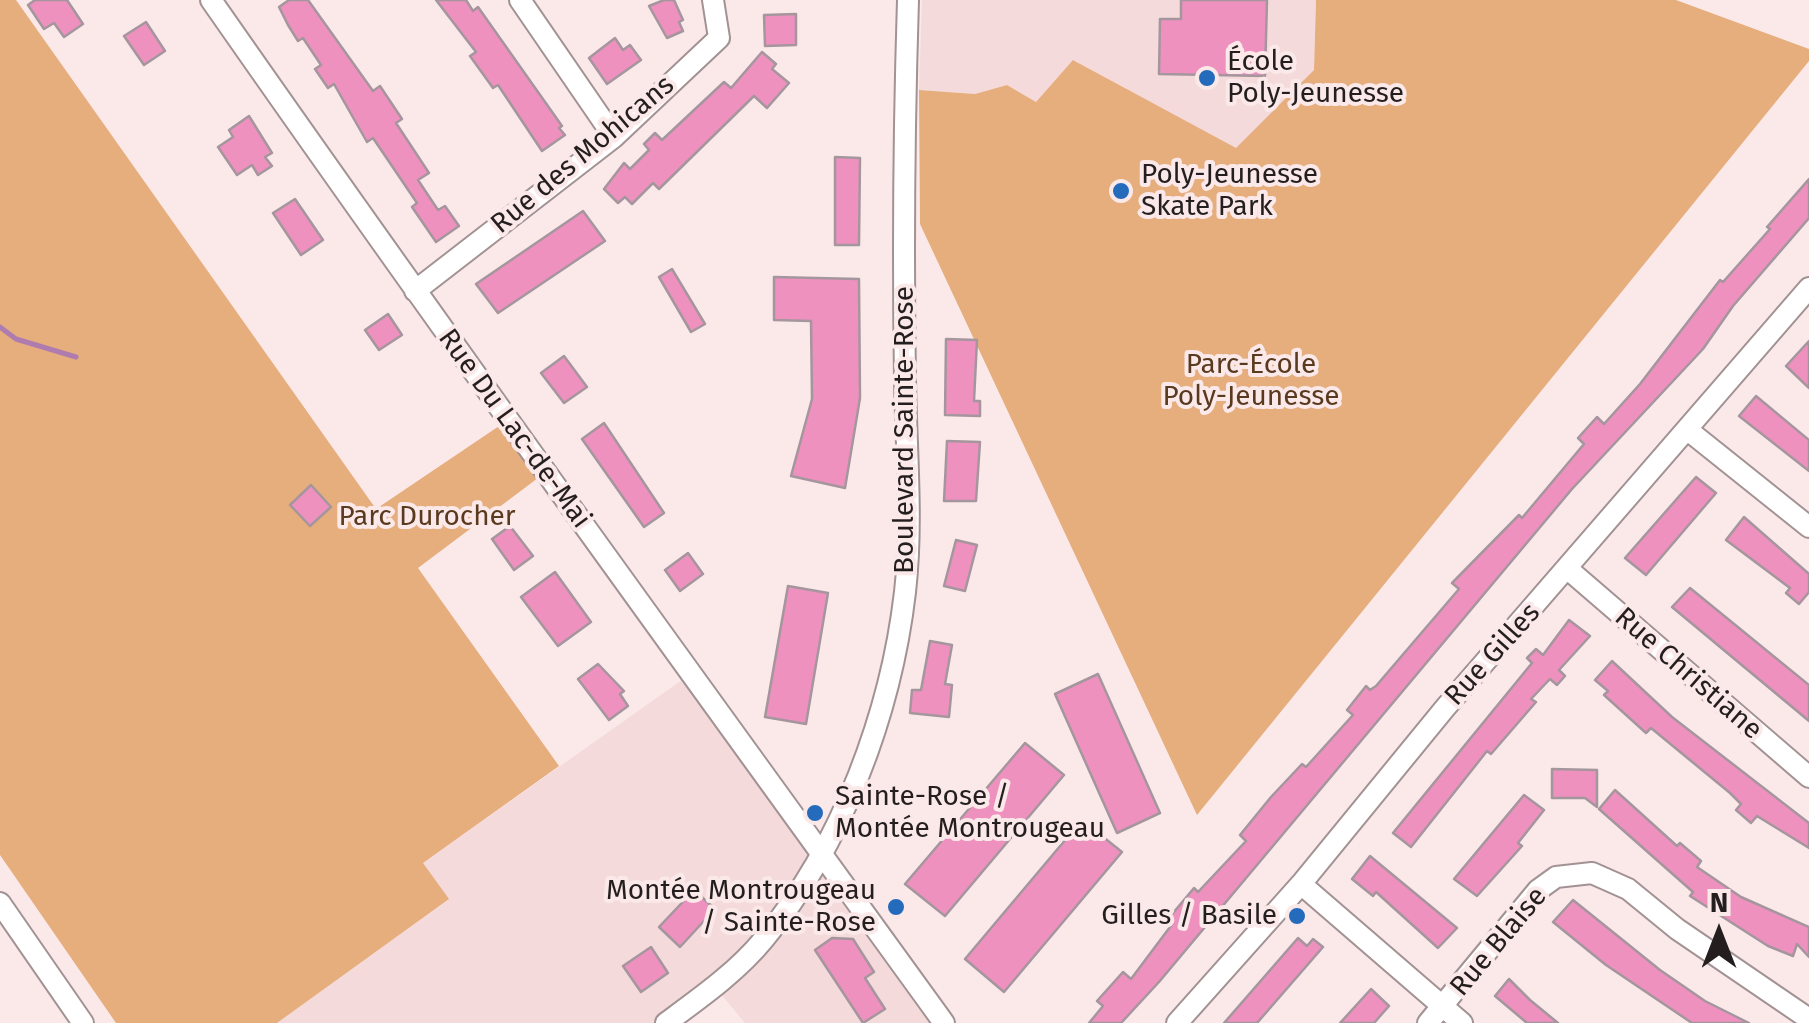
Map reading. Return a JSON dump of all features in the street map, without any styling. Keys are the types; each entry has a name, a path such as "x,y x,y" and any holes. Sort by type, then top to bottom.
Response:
{"street":[{"name":"Rue Du Lac-de-Mai","path":"211,0 689,675 825,854 944,1023"},
{"path":"520,0 614,136"},
{"name":"Rue des Mohicans","path":"415,292 614,136 719,38 712,0"},
{"name":"Boulevard Sainte-Rose","path":"666,1023 715,986 763,940 825,854 879,711 905,592 908,0"},
{"name":"Rue Gilles","path":"1176,1023 1301,884 1445,708 1569,570 1809,288"},
{"path":"1689,431 1809,527"},
{"name":"Rue Christiane","path":"1569,570 1809,777"},
{"name":"Rue Blaise","path":"1444,1007 1538,890 1556,877 1592,872 1628,888 1678,930 1809,1019"},
{"path":"1301,884 1462,1023"},
{"path":"0,903 82,1023"},
{"path":"1428,1023 1444,1007"}],"shaded area":[{"name":"École Poly-Jeunesse","path":"922,0 1316,0 1314,70 1236,149 1074,60 1036,102 1007,85 975,94 919,90"},
{"path":"689,675 944,1023 745,1023 715,987 662,1023 277,1023 448,900 423,863"}],"green space":[{"name":"Parc Durocher","path":"0,0 16,0 376,509 508,420 546,472 418,568 559,766 423,863 449,899 277,1023 116,1023 0,855"},
{"name":"Parc-École Poly-Jeunesse","path":"1316,0 1676,0 1809,49 1809,61 1197,815 920,224 919,90 975,94 1007,85 1036,102 1073,60 1236,148 1314,70"}],"building":[{"path":"35,0 67,0 83,24 64,37 54,23 44,29 28,5"},
{"path":"289,0 308,0 373,91 380,86 402,119 396,123 429,173 418,180 438,210 445,206 459,226 436,242 412,207 417,203 373,138 367,142 334,84 328,88 315,69 321,65 303,38 298,41 288,25 279,7"},
{"path":"436,0 466,0 473,11 478,7 565,135 542,151 498,85 493,88 470,56 476,52"},
{"path":"674,0 683,20 679,22 683,31 667,38 649,6"},
{"path":"1181,0 1267,0 1265,76 1159,74 1160,19 1181,19"},
{"path":"796,14 796,45 765,46 764,15"},
{"path":"146,22 165,51 144,65 124,36"},
{"path":"615,38 623,50 630,45 641,60 607,84 589,58"},
{"path":"762,52 776,64 772,69 789,83 767,108 754,96 659,189 653,183 632,204 625,197 618,203 604,189 624,163 630,169 649,150 644,144 655,133 662,140 724,82 731,88"},
{"path":"249,116 272,153 265,157 272,166 258,175 252,165 237,175 218,147 233,137 229,130"},
{"path":"835,157 860,158 859,245 835,245"},
{"path":"1809,179 1809,218 1733,306 1703,349 1572,489 1159,982 1121,1023 1089,1023 1103,1006 1097,1001 1123,972 1131,979 1173,923 1168,919 1194,888 1198,892 1246,841 1240,835 1271,797 1302,764 1306,767 1353,715 1347,710 1366,686 1370,690 1376,686 1459,589 1452,583 1519,515 1522,518 1584,444 1578,438 1597,417 1604,424 1640,384 1720,280 1723,282 1770,229 1767,227"},
{"path":"295,199 323,240 301,255 273,213"},
{"path":"583,211 605,241 498,313 476,284"},
{"path":"672,269 705,324 691,332 659,277"},
{"path":"774,277 859,279 860,398 845,488 791,476 812,399 811,321 774,320"},
{"path":"388,314 402,335 379,350 365,330"},
{"path":"946,339 977,340 974,401 980,401 980,416 945,415"},
{"path":"1809,341 1809,388 1786,366"},
{"path":"564,356 587,387 564,403 541,373"},
{"path":"1756,396 1809,440 1809,471 1739,416"},
{"path":"604,423 664,513 644,527 582,439"},
{"path":"947,441 980,442 976,501 944,501"},
{"path":"1696,477 1716,493 1646,575 1625,558"},
{"path":"311,485 331,507 310,526 290,505"},
{"path":"1744,517 1809,574 1809,592 1799,604 1786,593 1790,588 1726,540"},
{"path":"510,526 533,556 514,570 492,539"},
{"path":"956,540 977,545 965,591 944,586"},
{"path":"688,553 703,574 680,591 665,570"},
{"path":"555,572 591,622 558,646 521,597"},
{"path":"788,586 828,593 806,724 765,717"},
{"path":"1690,588 1809,685 1809,721 1672,607"},
{"path":"1569,620 1590,636 1559,670 1565,676 1557,685 1550,679 1531,699 1536,702 1491,754 1487,751 1411,847 1393,833 1532,663 1527,658 1536,649 1543,655"},
{"path":"930,641 952,645 945,684 952,685 949,717 910,713 912,690 921,690"},
{"path":"1612,661 1672,717 1809,823 1809,848 1757,816 1751,823 1736,810 1741,804 1730,793 1651,728 1646,733 1604,695 1608,691 1595,680"},
{"path":"598,664 624,691 620,694 628,706 609,720 578,679"},
{"path":"1098,674 1160,813 1117,833 1055,694"},
{"path":"1025,743 1064,775 945,916 905,884"},
{"path":"1552,769 1597,770 1597,807 1585,798 1552,798"},
{"path":"1615,790 1677,846 1680,843 1701,861 1697,867 1741,897 1809,927 1809,957 1797,944 1793,956 1768,946 1690,896 1693,892 1599,809"},
{"path":"1524,795 1544,810 1518,843 1522,846 1477,896 1454,879"},
{"path":"1082,820 1122,852 1004,992 965,959"},
{"path":"1370,856 1457,928 1438,948 1376,892 1373,896 1352,879"},
{"path":"694,890 715,909 680,947 659,927"},
{"path":"1573,900 1660,970 1705,1001 1749,1023 1692,1023 1606,965 1553,922"},
{"path":"832,938 853,939 874,972 865,978 885,1009 863,1023 815,950"},
{"path":"1298,938 1307,946 1313,939 1323,947 1257,1023 1224,1023"},
{"path":"651,947 668,973 641,992 623,966"},
{"path":"1509,979 1558,1023 1527,1023 1495,996"},
{"path":"1371,989 1389,1006 1374,1023 1340,1023"}],"waterway":[{"path":"0,327 16,339 76,357"}],"place":[{"name":"École Poly-Jeunesse","path":"1207,78"},
{"name":"Poly-Jeunesse Skate Park","path":"1121,191"},
{"name":"Sainte-Rose / Montée Montrougeau","path":"815,813"},
{"name":"Montée Montrougeau / Sainte-Rose","path":"896,907"},
{"name":"Gilles / Basile","path":"1297,916"}]}
